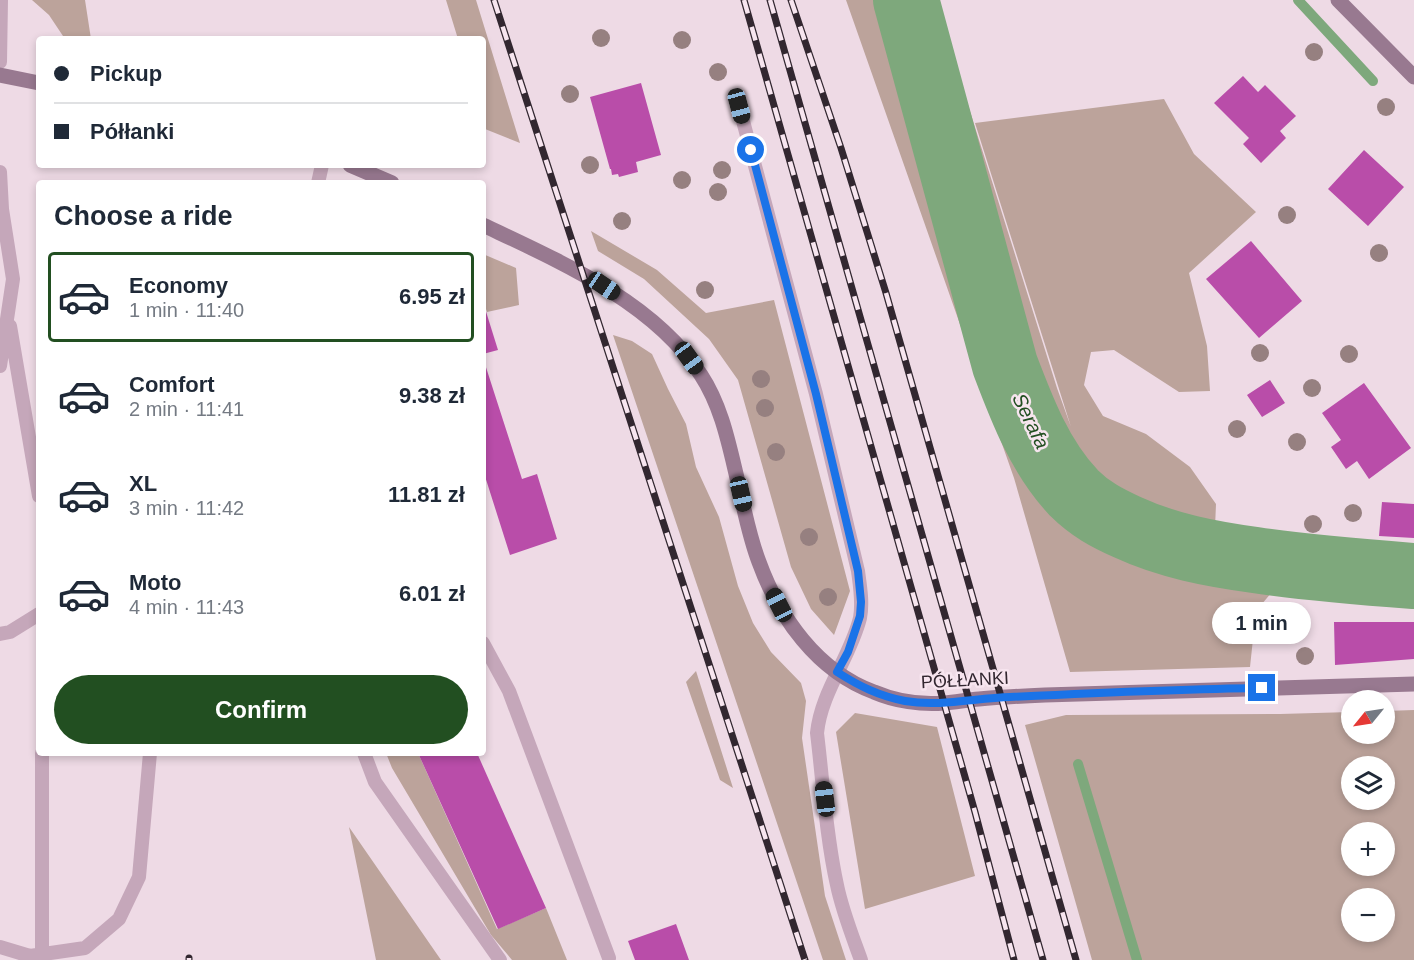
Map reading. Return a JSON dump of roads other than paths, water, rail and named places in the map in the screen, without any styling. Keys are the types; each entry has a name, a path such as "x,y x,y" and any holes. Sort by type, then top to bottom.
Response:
{"street":[{"path":"1338,0 1414,77"},
{"path":"0,75 36,82"},
{"path":"357,168 385,180"},
{"name":"PÓŁŁANKI","path":"486,227 604,286 659,327 689,358 702,376 720,414 750,533 769,586 790,624 804,642 837,672 872,692 904,701 927,704 1023,696 1414,684"}],"lane":[{"path":"0,62 1,0"},
{"path":"739,106 816,394 858,571 860,616 848,652 818,717 817,733 833,864 844,911 861,960"},
{"path":"0,172 2,209 13,279 0,366"},
{"path":"8,314 36,478"},
{"path":"0,634 10,632 36,616"},
{"path":"486,649 508,691 609,958"},
{"path":"42,756 42,954"},
{"path":"0,947 30,956 85,948 119,919 139,877 150,756"},
{"path":"365,756 375,782 500,960"}],"waterway":[{"name":"Serafa","path":"906,0 1005,365 1025,416 1042,449 1074,493 1106,517 1142,534 1206,552 1295,565 1414,576"},
{"path":"1298,0 1373,81"},
{"path":"1078,764 1137,960"}],"railway":[{"path":"494,0 805,960"},
{"path":"744,0 975,812 1014,960"},
{"path":"770,0 1043,960"},
{"path":"791,0 841,148 886,293 1076,960"}]}
